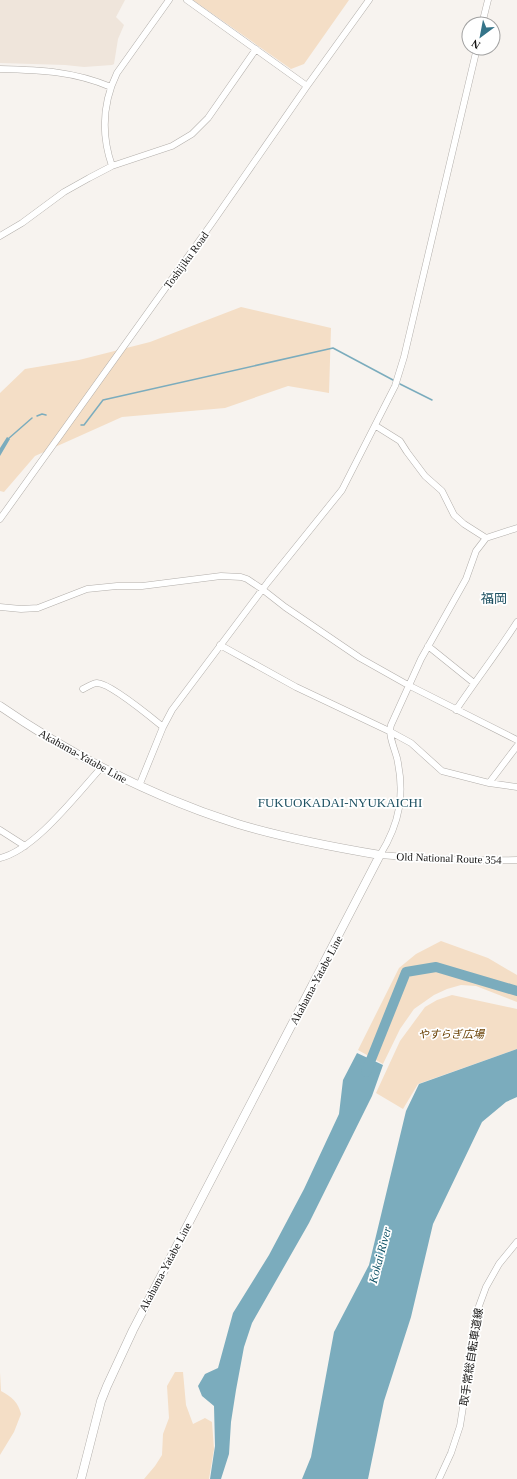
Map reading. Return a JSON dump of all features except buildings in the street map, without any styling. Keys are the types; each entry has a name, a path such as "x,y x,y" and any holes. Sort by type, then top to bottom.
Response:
{"main road":[{"name":"Akahama-Yatabe Line","path":"0,706 47,737 101,768 170,800 239,824 303,840 380,855 132,1330 101,1401 81,1479"}],"street":[{"path":"112,166 106,147 104,134 106,105 111,87 117,73 169,0"},
{"path":"187,0 307,86"},
{"name":"Toshijiku Road","path":"0,519 212,223 369,0"},
{"path":"484,16 488,0"},
{"path":"0,236 22,223 64,192 89,178 112,166 172,146 192,134 208,118 256,49"},
{"path":"139,786 163,727 172,710 262,589 342,490 376,426 395,386 404,357 475,56"},
{"path":"0,69 44,70 68,73 97,81 111,87"},
{"path":"376,426 400,441 425,476 442,491 454,515 464,524 486,538"},
{"path":"380,855 393,832 401,796 397,760 389,731 408,685 466,579 476,551 486,538 517,528"},
{"path":"0,607 20,610 38,608 88,589 142,586 221,576 232,576 248,579 342,646 408,685 517,740"},
{"path":"456,710 517,622"},
{"path":"220,645 296,687 411,743 442,771 489,783 517,787"},
{"path":"428,646 474,683"},
{"path":"83,689 97,683 105,685 120,694 163,727"},
{"path":"489,783 517,746"},
{"path":"0,858 18,851 25,846 59,815 101,768"},
{"path":"0,830 25,846"},
{"name":"Old National Route 354","path":"380,855 481,861 517,860"},
{"name":"取手常総自転車道線","path":"439,1479 451,1453 460,1426 479,1306 486,1287 499,1264 517,1242"}],"shaded area":[{"path":"0,0 125,0 116,17 124,25 118,39 114,64 84,67 0,63"}],"green space":[{"path":"193,0 349,0 304,64 291,69"},
{"path":"241,307 331,328 329,393 288,386 225,408 122,417 35,456 4,492 0,491 0,393 25,369 79,360 150,342"},
{"path":"441,941 488,958 517,975 517,1002 476,986 461,985 447,989 434,995 414,1009 400,1029 383,1064 358,1050 399,968 416,954"},
{"name":"やすらぎ広場","path":"452,995 517,1009 517,1049 418,1084 403,1109 376,1093 400,1041 425,1007 437,1000"},
{"path":"0,1372 1,1391 14,1400 21,1414 14,1432 0,1455"},
{"path":"175,1372 183,1372 186,1405 193,1424 205,1418 212,1422 214,1449 209,1479 144,1479 162,1455 163,1434 169,1418 167,1386"}],"water":[{"path":"7,437 10,439 0,456 0,448"},
{"name":"Kokai River","path":"517,1049 517,1097 506,1102 482,1122 433,1224 411,1317 384,1401 368,1479 302,1479 311,1457 334,1332 369,1265 406,1111 419,1084"},
{"path":"357,1053 383,1065 372,1096 309,1223 252,1323 244,1347 236,1390 231,1422 229,1454 221,1479 210,1479 215,1446 214,1406 202,1396 198,1386 205,1374 218,1368 233,1313 269,1255 304,1189 339,1114 343,1080"}],"waterway":[{"path":"81,425 84,425 103,400 333,348 393,380"},
{"path":"400,384 432,400"},
{"path":"37,416 42,414 46,415"},
{"path":"8,439 32,418"},
{"path":"366,1072 406,972 436,967 517,991"}],"district":[{"name":"福岡","path":"494,598"},
{"name":"FUKUOKADAI-NYUKAICHI","path":"340,802"}]}
